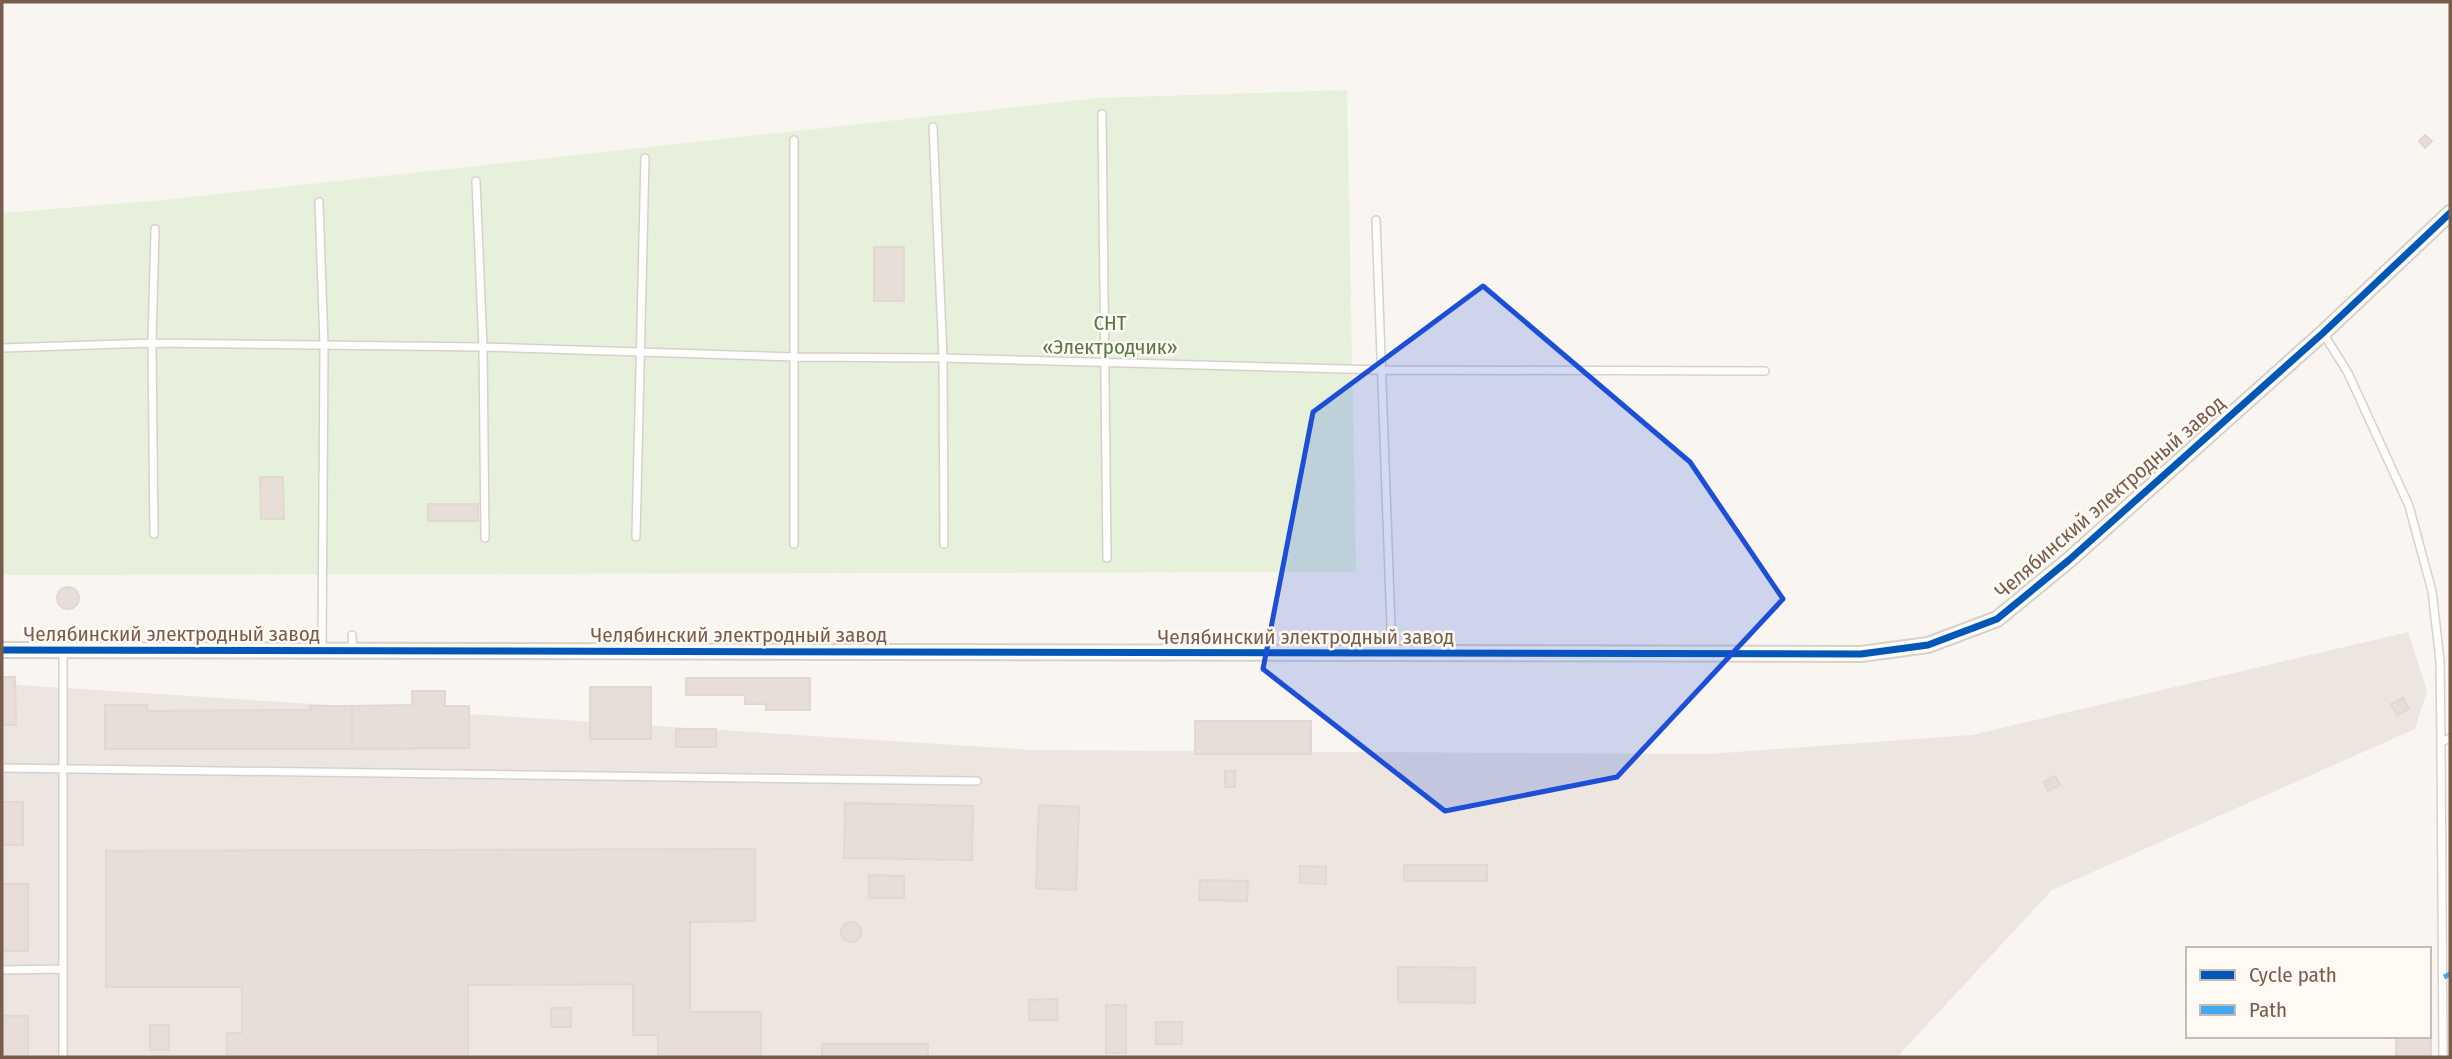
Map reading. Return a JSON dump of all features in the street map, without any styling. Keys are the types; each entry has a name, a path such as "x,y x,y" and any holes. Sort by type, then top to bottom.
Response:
{"street":[{"name":"Челябинский электродный завод","path":"2,650 1861,654 1928,645 1997,619 2069,559 2323,332 2450,213"}],"lane":[{"path":"1102,114 1107,558"},
{"path":"933,127 943,358 944,544"},
{"path":"794,140 794,544"},
{"path":"636,537 645,158"},
{"path":"476,181 483,347 485,538"},
{"path":"319,202 324,345 322,652"},
{"path":"1376,220 1392,655"},
{"path":"154,534 152,343 155,229"},
{"path":"2323,332 2347,373 2409,506 2432,591 2440,661 2443,1057"},
{"path":"2,348 152,343 483,347 1381,370 1765,371"},
{"path":"352,635 353,652"},
{"path":"63,650 63,1057"},
{"path":"2441,742 2450,738"},
{"path":"2,768 977,781"},
{"path":"2,970 63,969"}],"highlighted area":[{"path":"1483,286 1690,462 1783,599 1617,777 1445,811 1263,669 1313,412"}],"shaded area":[{"path":"2408,632 2427,691 2415,729 2052,890 1897,1057 2,1057 2,684 1032,750 1709,754 1972,735"}],"green space":[{"name":"СНТ «Электродчик»","path":"1347,90 1356,572 2,575 2,213 164,200 1098,98"}],"building":[{"path":"2425,135 2432,141 2425,148 2419,141"},
{"path":"874,247 904,247 904,301 874,301"},
{"path":"260,477 283,477 284,519 261,519"},
{"path":"428,504 478,504 478,521 428,521"},
{"path":"68,587 76,590 79,598 76,606 68,609 60,606 57,598 60,590"},
{"path":"2,677 15,677 16,725 2,725"},
{"path":"686,678 810,678 810,710 766,710 766,704 745,704 745,695 686,695"},
{"path":"590,687 651,687 651,739 590,739"},
{"path":"412,691 445,691 445,706 469,706 469,748 352,749 352,706 412,705"},
{"path":"2403,698 2409,709 2397,715 2391,704"},
{"path":"105,705 147,705 147,711 310,710 310,706 352,706 352,749 105,749"},
{"path":"1195,721 1311,721 1311,754 1195,754"},
{"path":"676,729 716,729 716,747 676,747"},
{"path":"1225,771 1235,771 1235,787 1225,787"},
{"path":"2055,776 2060,785 2048,791 2044,782"},
{"path":"2,802 23,802 23,845 2,845"},
{"path":"845,803 973,806 972,860 844,858"},
{"path":"1039,805 1079,807 1076,890 1036,888"},
{"path":"755,849 755,921 690,922 690,1012 761,1012 761,1057 658,1057 658,1035 633,1035 633,984 468,985 468,1057 227,1057 227,1033 242,1033 242,987 106,987 106,851"},
{"path":"1404,865 1487,865 1487,881 1404,881"},
{"path":"1300,866 1326,867 1326,884 1300,883"},
{"path":"869,875 904,876 904,898 869,898"},
{"path":"1200,880 1248,881 1247,901 1199,900"},
{"path":"2,884 28,884 28,951 2,951"},
{"path":"851,922 858,925 861,932 858,939 851,942 844,939 841,932 844,925"},
{"path":"1398,967 1475,968 1475,1003 1398,1002"},
{"path":"1057,999 1058,1020 1029,1020 1029,1000"},
{"path":"1106,1005 1126,1005 1126,1053 1106,1053"},
{"path":"551,1008 571,1008 571,1027 551,1027"},
{"path":"2,1016 28,1016 28,1057 2,1057"},
{"path":"1156,1022 1182,1022 1182,1044 1156,1044"},
{"path":"150,1025 169,1025 169,1050 150,1050"},
{"path":"2396,1038 2431,1038 2431,1057 2396,1057"},
{"path":"822,1044 928,1044 928,1057 822,1057"}],"marked path":[{"path":"2444,977 2450,974"}],"cycle path":[{"path":"2,650 1861,654 1928,645 1997,619 2069,560 2323,333 2450,213"}]}
